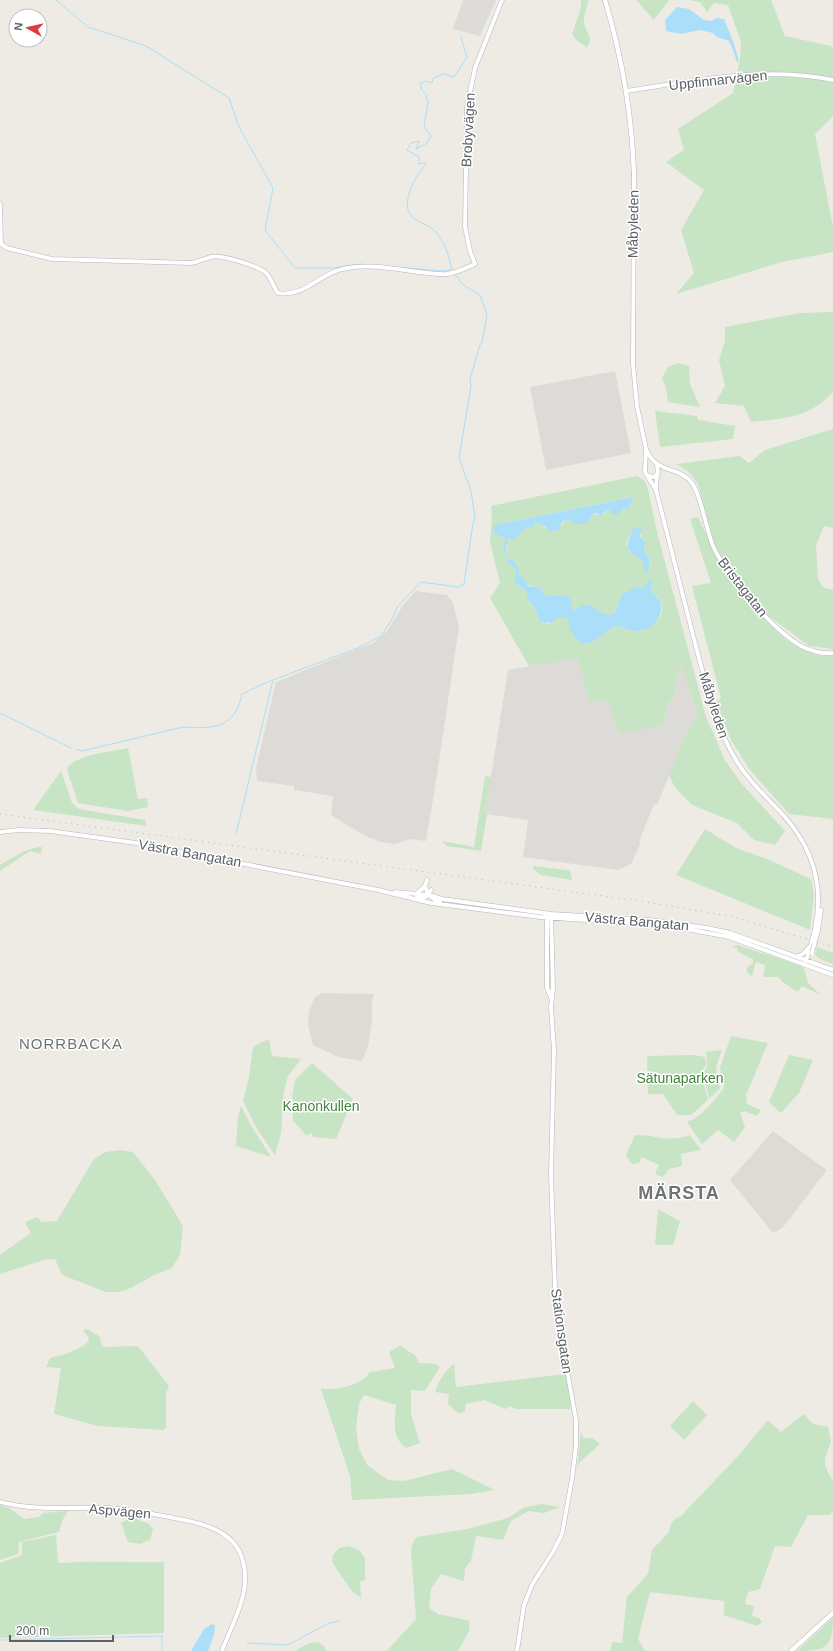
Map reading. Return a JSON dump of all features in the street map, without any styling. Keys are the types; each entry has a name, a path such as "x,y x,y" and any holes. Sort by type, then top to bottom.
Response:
{"main road":[{"name":"Måbyleden","path":"605,0 619,55 626,91 633,145 634,174"},
{"path":"791,1651 833,1613"}],"street":[{"name":"Brobyvägen","path":"0,204 1,244 7,248 52,259 191,263 202,261 212,256 257,268 265,272 278,293 288,295 306,289 328,273 346,268 374,267 445,274 475,264 470,251 465,227 468,107 475,68 502,0"},
{"name":"Uppfinnarvägen","path":"626,91 760,74 790,74 833,80"},
{"name":"Måbyleden","path":"634,174 632,348 637,406 646,449 647,465 645,472 656,490 719,727 740,767 790,824 804,843 815,871 821,910 817,929 809,952"},
{"name":"Måbyleden","path":"646,449 656,464 656,490"},
{"path":"647,465 656,464"},
{"name":"Bristagatan","path":"656,464 688,478 698,496 706,528 714,548 727,570 757,607 774,625 802,647 815,651 833,652"},
{"path":"648,476 652,477 657,474 672,471"},
{"name":"Västra Bangatan","path":"0,832 19,830 50,831 136,843 415,896 444,904 549,916 648,924 705,932 729,937 833,975"},
{"path":"415,896 425,886 430,892"},
{"name":"Västra Bangatan","path":"415,896 430,892"},
{"name":"Västra Bangatan","path":"430,892 435,896 549,916 649,920 683,924 730,933 833,970"},
{"name":"Västra Bangatan","path":"430,892 432,898 444,904"},
{"name":"Stationsgatan","path":"517,1651 524,1605 532,1586 562,1534 570,1494 576,1451 576,1420 559,1326 555,1288 551,1174 553,1097 551,999 553,988 549,916"},
{"name":"Måbyleden","path":"807,966 809,952 817,929"},
{"path":"797,956 809,952"},
{"name":"Aspvägen","path":"0,1502 26,1507 108,1508 148,1513 207,1525 218,1530 233,1543 243,1561 245,1586 222,1651"}],"shaded area":[{"path":"463,0 496,0 480,36 453,29"},
{"path":"615,371 631,453 546,470 530,387"},
{"path":"415,591 447,595 453,603 459,627 426,841 409,839 395,844 381,842 365,836 331,815 333,796 294,790 294,786 257,781 256,768 276,682 375,642 388,630 402,607"},
{"path":"578,657 589,702 607,701 615,714 615,723 663,724 668,702 675,696 678,669 682,665 698,714 684,739 657,805 654,804 639,842 641,842 631,864 618,870 523,857 528,820 485,814 508,670"},
{"path":"322,993 374,994 368,1047 362,1061 338,1057 313,1045 308,1025 309,1011 315,997"},
{"path":"773,1131 827,1170 784,1226 777,1231 772,1232 730,1180"}],"green space":[{"path":"581,0 589,0 584,20 590,38 587,47 577,41 572,34 581,8"},
{"path":"636,0 669,0 654,20"},
{"path":"689,0 771,0 785,36 831,46 833,50 833,116 815,134 833,227 833,252 782,262 676,294 694,273 681,230 704,190 666,162 684,150 678,129 733,93 740,60 741,42 728,5 714,3 707,12 700,2"},
{"path":"833,312 833,392 824,401 814,408 795,416 751,422 744,406 715,403 725,386 719,360 725,341 725,327 800,313"},
{"path":"678,363 689,366 690,384 700,407 668,402 666,388 662,378 668,367"},
{"path":"655,411 697,416 698,420 735,426 733,439 660,447"},
{"path":"833,429 833,528 824,526 816,545 818,579 824,588 833,590 833,649 809,646 766,614 739,579 727,568 712,542 698,484 689,472 677,464 739,456 749,463 765,450"},
{"path":"637,476 645,481 706,717 725,760 741,783 785,831 775,845 754,840 737,823 692,805 674,786 669,775 684,739 698,714 682,666 678,669 675,696 668,702 663,724 621,734 607,701 589,702 578,658 529,666 490,598 500,583 490,542 492,517 491,506","holes":["632,497 634,498 628,508 621,511 609,509 603,515 593,514 590,520 579,522 567,520 564,521 562,525 545,528 541,524 535,523 532,527 526,528 517,537 509,538 506,553 506,538 496,533 494,525","636,527 645,542 644,551 650,559 649,570 645,569 645,566 639,557 629,551 626,544 632,530","506,558 511,559 517,565 519,575 526,584 542,590 547,596 564,595 569,597 565,618 557,618 549,624 540,622 535,608 528,601 527,591 516,585 516,570 507,562","652,583 651,591 659,599 662,605 660,616 653,625 638,631 617,626 604,632 574,637 569,624 574,610 588,606 610,615 614,612 623,596 637,588 645,587 647,584"]},
{"path":"698,517 707,536 735,582 752,605 771,626 792,643 812,654 833,656 833,819 789,814 750,770 731,740 716,702 721,698 692,586 711,583 690,519"},
{"path":"128,748 138,799 147,798 148,807 128,811 78,803 67,769 71,764 94,754"},
{"path":"61,771 72,803 79,809 145,820 147,826 33,810"},
{"path":"485,776 491,777 481,851 447,846 442,841 474,847"},
{"path":"705,829 738,849 765,858 811,879 814,895 810,930 676,875"},
{"path":"42,847 41,854 30,851 0,871 0,865 23,852"},
{"path":"533,866 570,871 572,880 541,875 533,869"},
{"path":"737,945 799,965 804,968 808,983 821,995 802,986 798,992 778,977 763,977 765,965 756,962 752,976 747,972 747,968 753,963 753,959 737,951 738,948 732,947"},
{"path":"817,947 833,953 833,964 820,959 815,955"},
{"path":"731,1036 768,1043 746,1095 747,1104 761,1110 757,1116 744,1111 740,1113 745,1127 734,1142 718,1130 702,1144 687,1122 697,1117 712,1103 724,1088 720,1068"},
{"path":"269,1039 272,1056 301,1059 288,1076 284,1091 281,1133 275,1155 257,1129 243,1101 249,1078 253,1047"},
{"path":"722,1050 716,1067 720,1088 709,1099 703,1072 707,1067 706,1052"},
{"name":"Sätunaparken","path":"693,1055 705,1057 706,1065 701,1072 708,1100 691,1115 677,1115 663,1094 648,1094 647,1056"},
{"path":"789,1055 813,1060 799,1093 781,1113 769,1102"},
{"name":"Kanonkullen","path":"312,1063 353,1099 336,1139 313,1137 312,1133 306,1135 293,1121 292,1098 295,1080"},
{"path":"241,1106 271,1157 236,1146 238,1116"},
{"path":"635,1135 669,1139 690,1135 701,1150 681,1154 682,1166 669,1169 663,1177 655,1174 659,1165 642,1157 639,1163 632,1164 626,1155"},
{"path":"119,1150 133,1152 155,1180 183,1226 180,1255 172,1268 154,1275 131,1288 119,1292 106,1292 62,1275 55,1259 44,1260 0,1274 0,1255 31,1233 25,1222 38,1217 41,1222 57,1221 94,1159 106,1152"},
{"path":"658,1209 680,1221 673,1245 655,1245"},
{"path":"87,1329 99,1336 103,1347 138,1346 169,1386 166,1393 166,1428 163,1430 98,1426 54,1414 61,1368 46,1367 50,1358 70,1352 88,1342 89,1338 83,1330"},
{"path":"400,1346 415,1355 419,1363 435,1364 440,1367 425,1391 411,1390 411,1414 420,1443 406,1448 401,1444 395,1429 396,1405 364,1395 359,1404 356,1428 359,1449 367,1465 388,1480 404,1481 452,1469 495,1490 470,1494 352,1500 350,1476 321,1389 341,1388 361,1381 370,1372 395,1368 389,1352"},
{"path":"454,1364 456,1387 566,1374 571,1399 570,1409 516,1409 510,1406 506,1409 484,1400 466,1404 465,1411 459,1414 448,1404 449,1394 435,1392 442,1376"},
{"path":"693,1401 707,1415 684,1440 670,1426"},
{"path":"804,1414 813,1424 828,1427 831,1441 825,1459 825,1466 833,1482 833,1511 830,1515 808,1515 791,1547 775,1546 760,1589 748,1592 745,1604 754,1606 752,1616 759,1618 762,1622 757,1626 724,1615 724,1601 650,1592 638,1639 645,1651 610,1651 612,1642 622,1643 627,1597 648,1574 652,1550 669,1532 671,1524 675,1519 681,1516 739,1455 768,1420 781,1432"},
{"path":"581,1431 583,1438 592,1438 600,1444 579,1463 577,1470"},
{"path":"541,1504 560,1507 544,1513 529,1511 511,1521 503,1540 476,1536 471,1561 465,1568 464,1581 441,1574 431,1589 429,1608 438,1614 470,1621 469,1631 458,1651 387,1651 416,1619 411,1552 412,1544 417,1537 467,1529 508,1518 523,1508"},
{"path":"0,1505 9,1508 24,1519 39,1517 43,1513 68,1511 62,1521 59,1532 19,1542 18,1554 0,1560"},
{"path":"124,1513 142,1515 140,1521 148,1523 153,1529 150,1540 140,1544 128,1542 121,1523 128,1519"},
{"path":"56,1535 58,1563 164,1562 164,1633 0,1638 0,1563 22,1555 22,1542"},
{"path":"348,1546 359,1550 365,1558 365,1580 360,1581 361,1598 351,1590 332,1562 333,1555 339,1548"},
{"path":"833,1618 831,1636 826,1646 814,1650 797,1651"},
{"path":"318,1642 325,1647 326,1651 295,1651 309,1643"}],"water":[{"path":"677,7 689,9 704,20 711,21 717,18 724,19 735,46 739,62 737,62 729,41 717,37 713,33 699,30 682,34 666,31 665,20"},
{"path":"633,497 628,509 623,509 618,514 612,514 609,509 600,516 597,513 593,514 589,521 582,524 576,524 570,520 563,521 558,530 551,531 541,524 535,523 533,527 526,528 515,539 509,538 505,554 503,552 506,538 498,536 497,533 495,534 493,532 494,525"},
{"path":"636,527 641,529 640,536 645,542 644,551 650,559 648,574 645,572 644,566 640,559 631,553 627,546 632,530"},
{"path":"506,558 512,560 516,564 519,575 524,578 528,586 540,588 547,596 564,595 569,597 572,603 571,611 586,605 593,607 604,614 610,615 615,612 622,594 637,587 645,587 649,578 652,580 651,591 660,600 661,612 656,622 647,629 632,631 617,626 611,628 595,640 589,643 584,643 578,640 572,633 567,616 565,618 557,618 551,623 540,622 535,608 527,599 527,591 515,584 516,570 507,562"},
{"path":"212,1624 215,1626 214,1635 208,1651 191,1651 204,1629"}],"waterway":[{"path":"56,0 88,27 146,46 229,98 239,127 273,188 265,230 295,268 334,268 360,264 441,271 452,270 446,249 438,235 435,231 412,217 410,214 407,202 411,188 418,174 426,164 419,164 419,157 407,150 411,143 419,141 416,149 427,143 431,136 424,127 428,103 426,94 422,90 420,84 426,81 432,83 433,78 444,74 454,77 467,57 461,37"},
{"path":"236,834 273,680 358,648 381,636 391,621 398,606 421,582 458,587 464,584 475,518 471,491 459,458 471,386 470,379 482,342 487,315 480,295 463,285 455,274"},
{"path":"76,749 82,751 183,727 194,728 222,724 234,714 239,705 242,694 272,680"},
{"path":"0,713 71,748"},
{"path":"247,1643 288,1645 329,1623 340,1621"},
{"path":"0,1640 162,1636 162,1651"}],"railway":[{"path":"0,814 640,901 730,916 833,947"}],"district":[{"name":"NORRBACKA","path":"71,1044"},
{"name":"MÄRSTA","path":"679,1193"}]}
